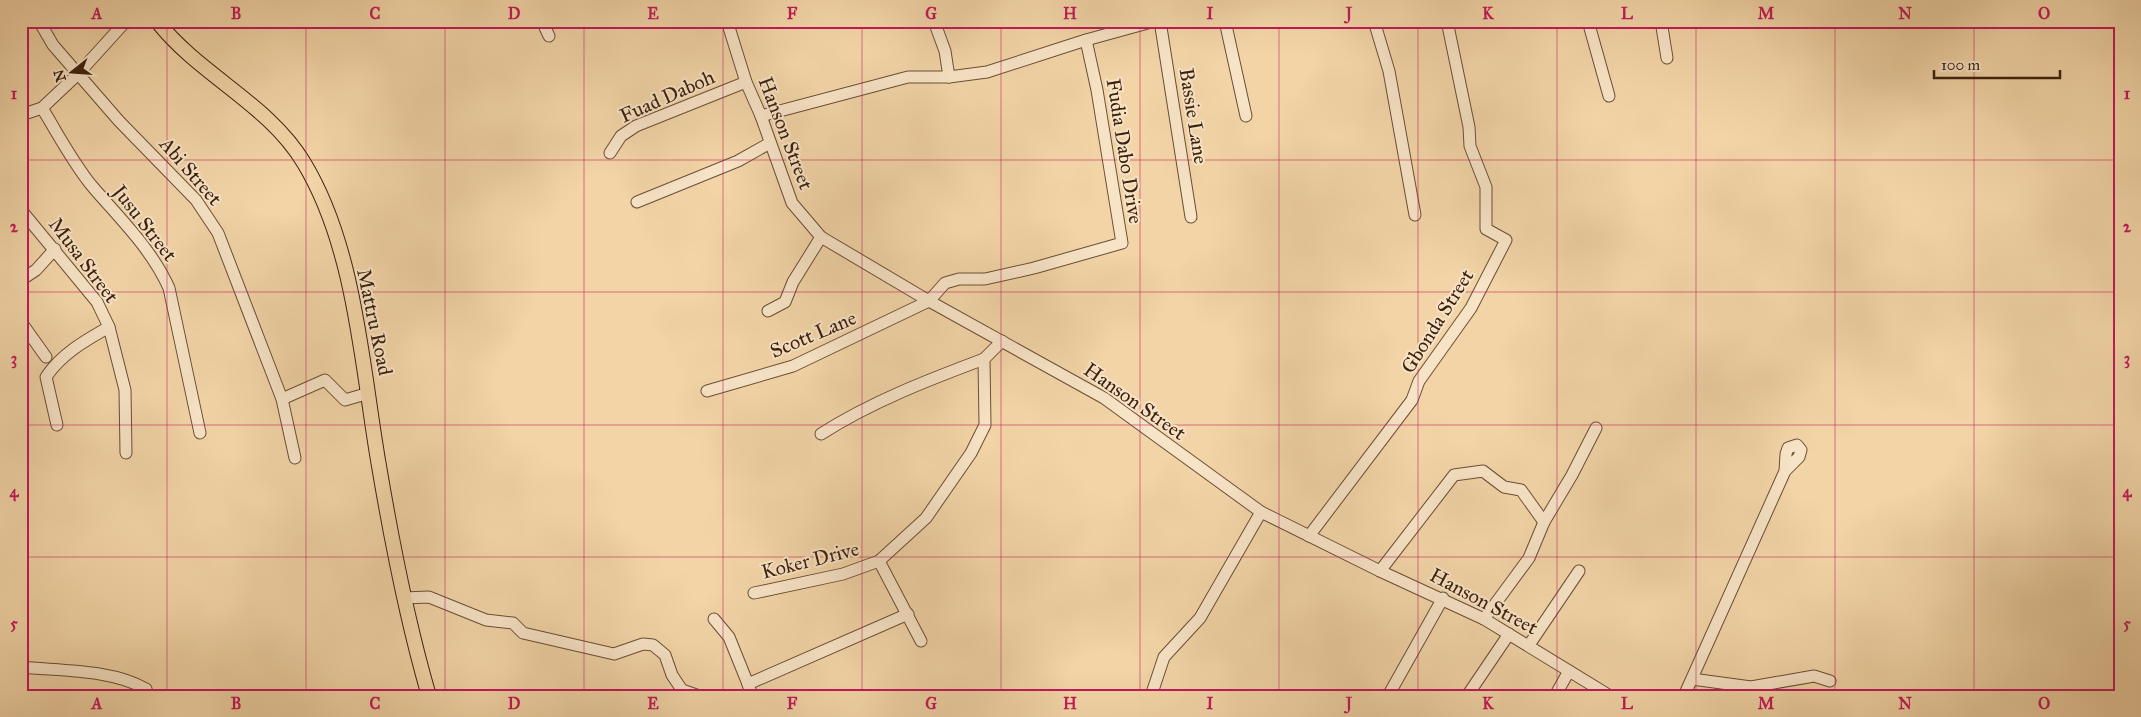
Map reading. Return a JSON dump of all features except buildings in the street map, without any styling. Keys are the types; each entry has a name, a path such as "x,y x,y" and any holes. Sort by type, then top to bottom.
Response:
{"main road":[{"name":"Mattru Road","path":"163,23 273,124 290,142 304,163 326,210 339,250 362,350 379,466 404,598 429,696"}],"street":[{"name":"Abi Street","path":"39,21 53,45 119,121 196,200 218,233 282,399 295,458"},
{"path":"21,115 42,108 78,74 126,21"},
{"path":"542,21 549,36"},
{"name":"Hanson Street","path":"726,21 746,82 761,116 792,203 821,237 929,301 1104,398 1261,512 1380,571 1443,598 1484,619 1610,696"},
{"path":"934,21 945,51 949,77"},
{"path":"1225,21 1246,116"},
{"path":"1374,21 1389,71 1416,215"},
{"name":"Gbonda Street","path":"1309,536 1412,400 1419,381 1471,308 1506,240 1486,230 1486,187 1470,146 1468,117 1447,21"},
{"path":"1588,21 1609,96"},
{"path":"1661,21 1666,58"},
{"path":"761,116 908,77 949,77 1004,68 1086,40 1155,22"},
{"name":"Bassie Lane","path":"1155,22 1192,217"},
{"name":"Fudia Dabo Drive","path":"929,301 945,283 959,280 985,279 1034,268 1122,243 1097,90 1086,40"},
{"name":"Fuad Daboh","path":"610,153 621,136 636,126 746,82"},
{"name":"Jusu Street","path":"42,108 91,185 135,234 160,267 169,288 200,434"},
{"path":"637,202 738,161 770,143"},
{"name":"Musa Street","path":"21,210 97,302 109,327 125,390 126,453"},
{"path":"768,311 785,302 792,282 821,237"},
{"path":"21,280 36,270 55,249"},
{"name":"Scott Lane","path":"707,391 793,366 929,301"},
{"path":"21,322 46,357"},
{"path":"57,425 46,377 60,360 86,340 109,327"},
{"path":"821,434 848,416 927,380 984,359 1002,341"},
{"name":"Koker Drive","path":"754,593 843,574 879,561 926,518 972,453 984,425 984,359"},
{"path":"282,399 325,380 345,400 369,393"},
{"path":"1484,619 1529,558 1544,522 1596,428"},
{"path":"1380,571 1454,475 1484,471 1504,488 1521,490 1544,522"},
{"path":"1684,696 1786,472"},
{"path":"1155,694 1164,657 1200,618 1261,512"},
{"path":"879,561 921,641"},
{"path":"1529,645 1579,571"},
{"path":"404,598 429,597 486,620 513,623 523,633 614,654 643,644 653,646 665,655 672,675 682,690 699,696"},
{"path":"1388,696 1443,598"},
{"path":"748,684 908,614"},
{"path":"714,619 729,637 752,696"},
{"path":"1467,696 1509,634"},
{"path":"21,667 110,675 146,688 148,696"},
{"path":"1555,696 1569,672"},
{"path":"1692,679 1751,687 1814,676 1830,681"}]}
